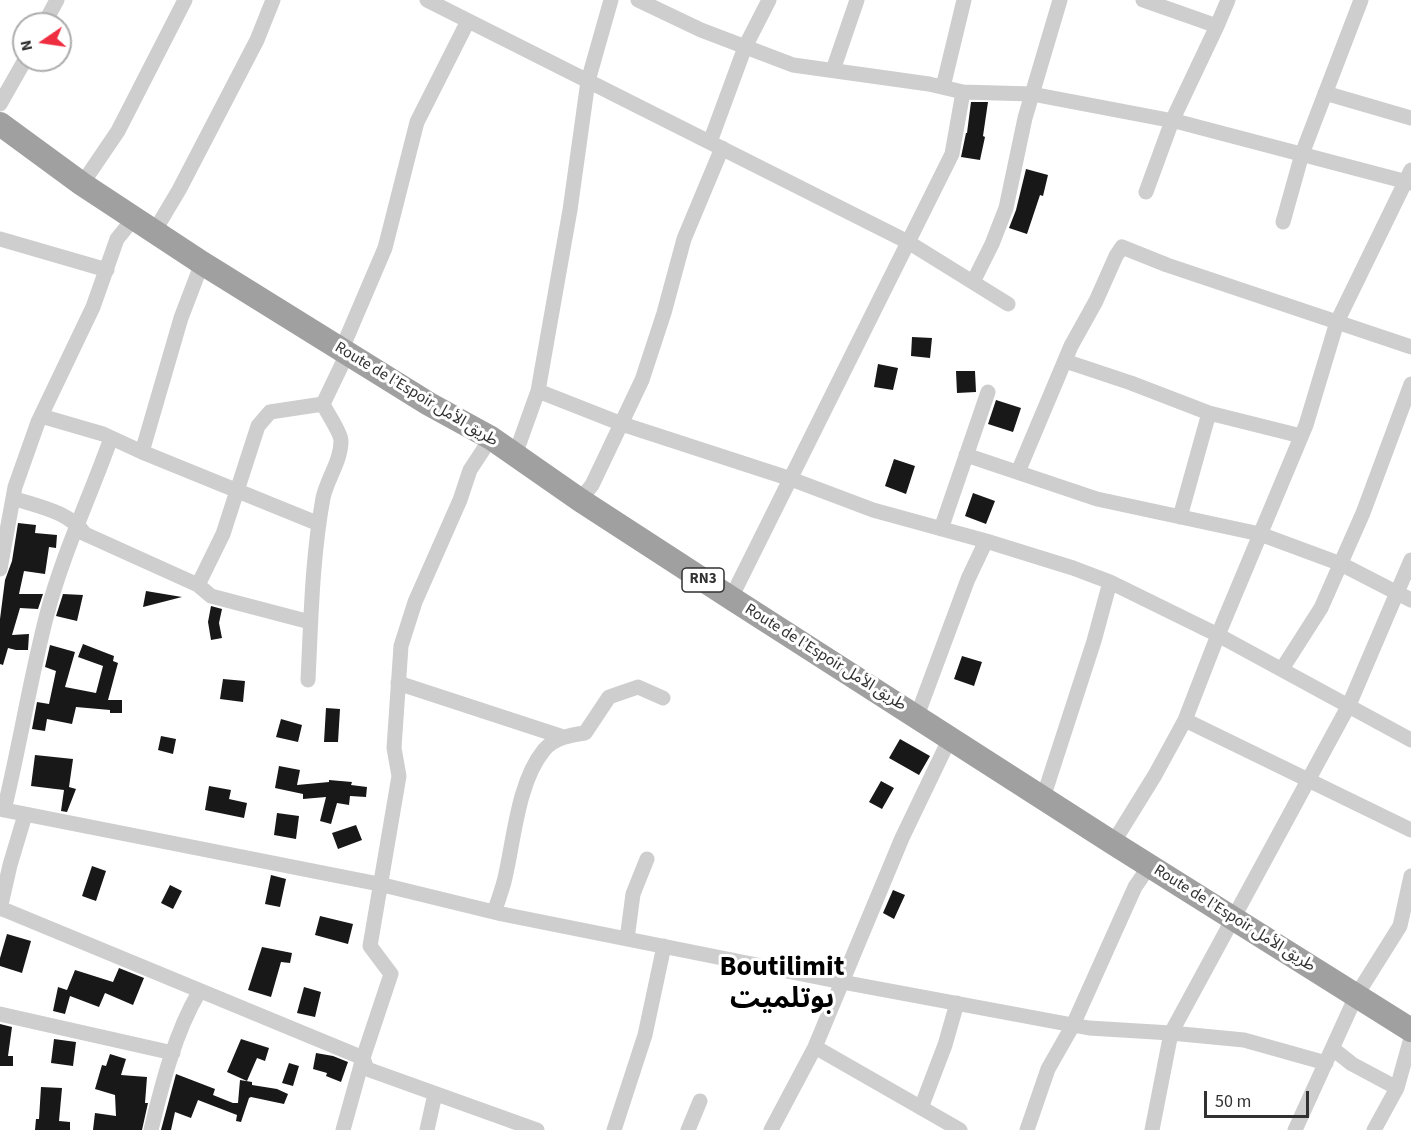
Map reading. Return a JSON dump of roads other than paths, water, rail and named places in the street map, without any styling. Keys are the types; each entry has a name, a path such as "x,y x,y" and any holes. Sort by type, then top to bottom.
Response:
{"highway":[{"name":"Route de l’Espoir طريق الأمل","path":"0,124 82,184 202,263 344,353 491,438 580,500 731,598 1113,843 1411,1030"}],"street":[{"path":"82,184 118,131 185,0"},
{"path":"154,232 179,190 257,40 273,0"},
{"path":"427,0 908,242 1008,304"},
{"path":"515,455 538,392 570,210 588,81 611,0"},
{"path":"638,0 701,30 793,65 943,87 963,92 1032,94 1172,121 1302,154 1410,178 1337,322 1301,436 1185,720 1155,775 1113,843"},
{"path":"580,500 592,485 642,380 745,47 769,0"},
{"path":"833,70 857,0"},
{"path":"943,87 964,0"},
{"path":"973,282 992,244 1006,208 1025,118 1060,0"},
{"path":"1143,0 1217,26"},
{"path":"1146,192 1172,121 1227,0"},
{"path":"1283,222 1302,154 1361,0"},
{"path":"308,680 310,622 319,524 324,495 337,460 341,440 323,404 385,248 417,122 468,21"},
{"path":"0,104 17,72"},
{"path":"731,598 952,154 963,92"},
{"path":"1325,93 1411,118"},
{"path":"0,569 15,487 41,416 93,307 117,239 134,218"},
{"path":"0,239 107,270"},
{"path":"1018,472 1065,361 1122,247 1167,265 1411,347"},
{"path":"142,452 181,318 202,263"},
{"path":"1065,361 1131,382 1209,413 1301,436"},
{"path":"1282,669 1321,608 1341,564 1363,513 1411,384"},
{"path":"538,392 622,424 791,479 873,510 986,541 1110,582 1218,635 1411,740"},
{"path":"941,529 988,392"},
{"path":"198,585 223,534 258,426 270,412 323,404"},
{"path":"1180,517 1209,413"},
{"path":"41,416 111,438 319,524"},
{"path":"111,438 90,497 77,524 47,614 2,810 379,884 494,912 627,939 1089,1028 1244,1040 1330,1056 1352,1064 1397,1088"},
{"path":"343,1130 363,1058 391,974 370,946 399,776 394,748 401,646 415,602 470,470 491,438"},
{"path":"966,455 1097,499 1260,534 1341,564 1411,600"},
{"path":"13,498 61,514 77,524 85,534 198,585 211,596 310,622"},
{"path":"916,716 968,579 986,541"},
{"path":"1152,1130 1171,1033 1349,705 1411,560"},
{"path":"1043,798 1094,641 1110,582"},
{"path":"398,683 563,737"},
{"path":"494,912 504,881 516,820 530,774 544,749 563,737 585,733 609,697 638,687 663,698"},
{"path":"1185,720 1411,830"},
{"path":"771,1130 815,1047 902,838 950,738"},
{"path":"26,815 10,865 0,909 363,1058 367,1069 509,1125 537,1130"},
{"path":"627,939 633,894 647,859"},
{"path":"1027,1130 1048,1069 1073,1025 1135,887 1150,865"},
{"path":"1295,1130 1356,996 1400,926 1411,876"},
{"path":"614,1130 645,1035 664,946"},
{"path":"151,1130 161,1085 188,1011 199,992"},
{"path":"921,1108 945,1045 957,1003"},
{"path":"0,1014 173,1053"},
{"path":"1374,1130 1397,1088 1411,1038"},
{"path":"815,1047 960,1130"},
{"path":"428,1130 435,1094"},
{"path":"688,1130 700,1101"}],"district":[{"name":"Boutilimit بوتلميت","path":"782,985"}]}
